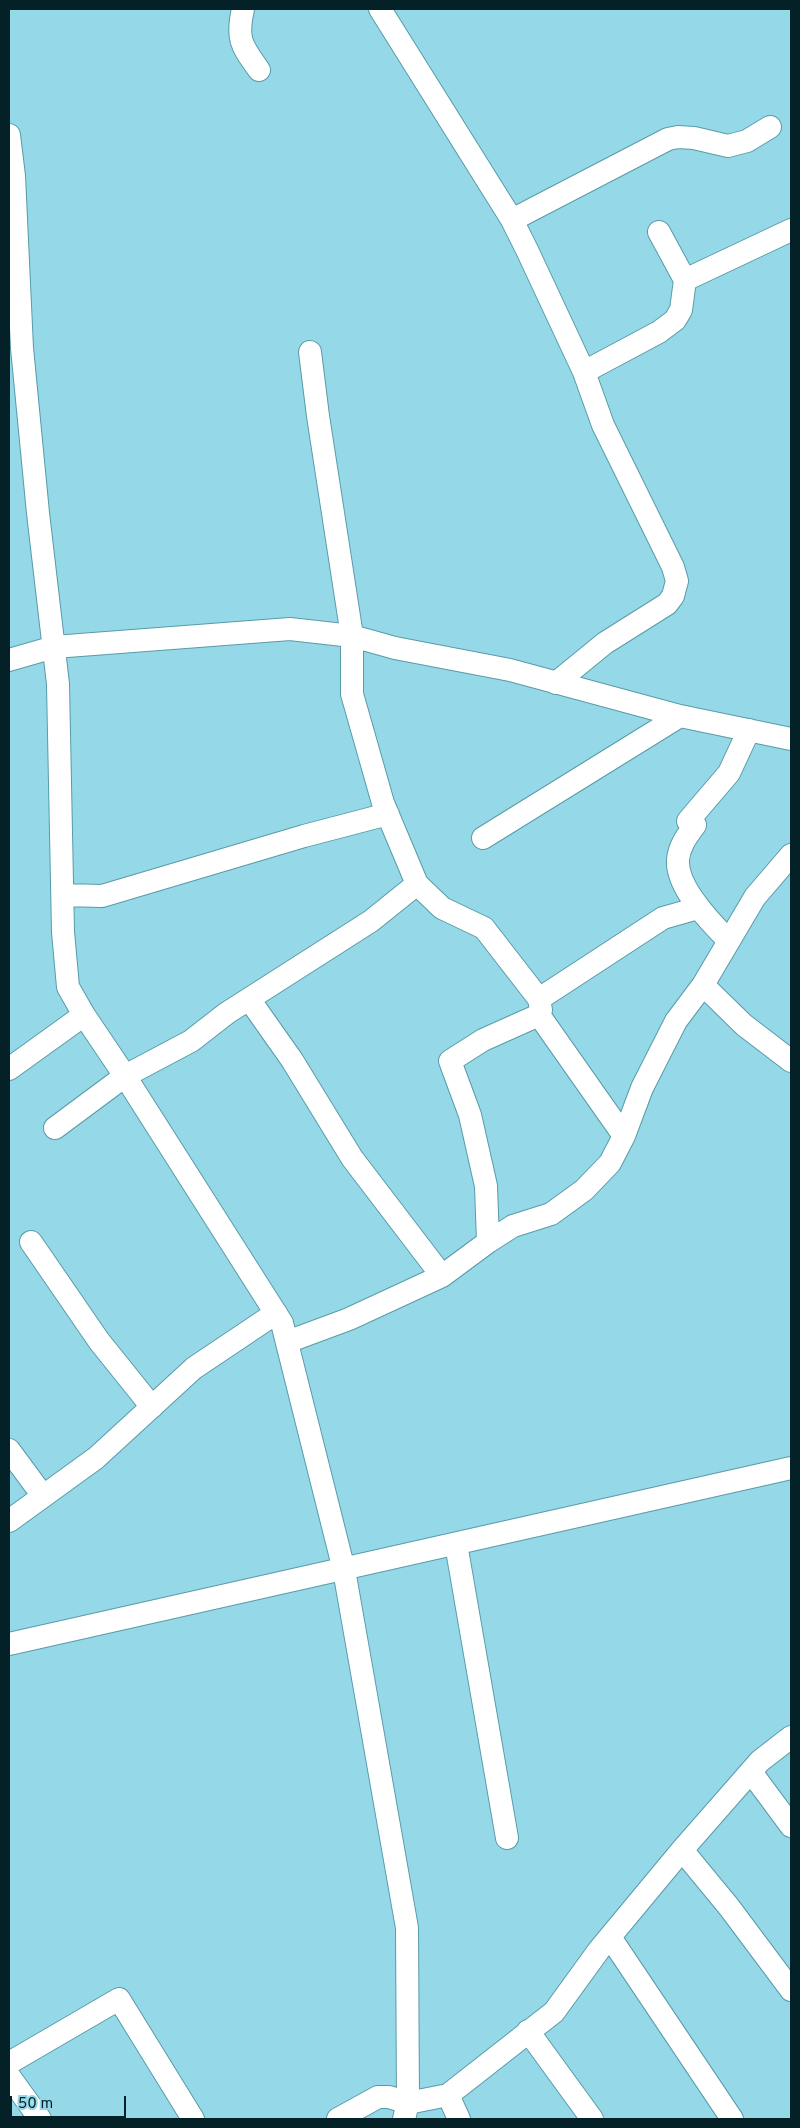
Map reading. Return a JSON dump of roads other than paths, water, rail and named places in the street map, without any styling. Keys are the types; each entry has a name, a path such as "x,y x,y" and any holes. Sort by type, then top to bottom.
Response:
{"street":[{"path":"243,9 240,37 243,47 259,70"},
{"path":"380,9 512,220 584,372 603,425 636,496 660,540 677,582 673,596 667,604 605,644 556,683"},
{"path":"512,220 668,139 678,137 694,138 728,146 747,141 770,127"},
{"path":"9,135 14,176 22,348 58,684 63,895 68,987 84,1015 125,1076 282,1323 344,1570 407,1928 406,2111"},
{"path":"685,280 791,230"},
{"path":"584,372 659,332 675,320 681,310 685,280 659,232"},
{"path":"310,352 352,636 352,694 388,814 417,884 442,908 484,928 539,1007 624,1136"},
{"path":"9,660 54,647 290,629 352,636 395,648 510,670 680,716 791,739"},
{"path":"483,838 680,716"},
{"path":"729,941 698,908 685,885 678,860 682,844 691,823 729,773 749,730"},
{"path":"63,895 102,896 304,836 388,814"},
{"path":"287,1342 349,1319 442,1276 513,1226 551,1214 584,1190 610,1163 624,1136 642,1088 676,1021 703,985 755,898 791,855"},
{"path":"55,1128 125,1076 190,1040 249,999 371,921 417,884"},
{"path":"488,1242 486,1186 470,1115 450,1061 539,1007 663,918 698,908"},
{"path":"703,985 744,1025 791,1061"},
{"path":"249,999 292,1060 352,1158 442,1276"},
{"path":"9,1069 84,1015"},
{"path":"31,1242 99,1341 152,1407"},
{"path":"9,1521 96,1458 194,1368 276,1313"},
{"path":"9,1450 43,1496"},
{"path":"9,1644 791,1468"},
{"path":"456,1544 507,1838"},
{"path":"406,2111 448,2095 554,2012 610,1937 682,1850 760,1761 791,1737"},
{"path":"751,1772 791,1826"},
{"path":"682,1850 729,1907 791,1990"},
{"path":"610,1937 732,2119"},
{"path":"9,2063 119,1999 193,2119"},
{"path":"528,2031 592,2119"},
{"path":"9,2076 37,2118"},
{"path":"448,2095 459,2119"},
{"path":"338,2119 378,2097 389,2097 406,2111"}]}
